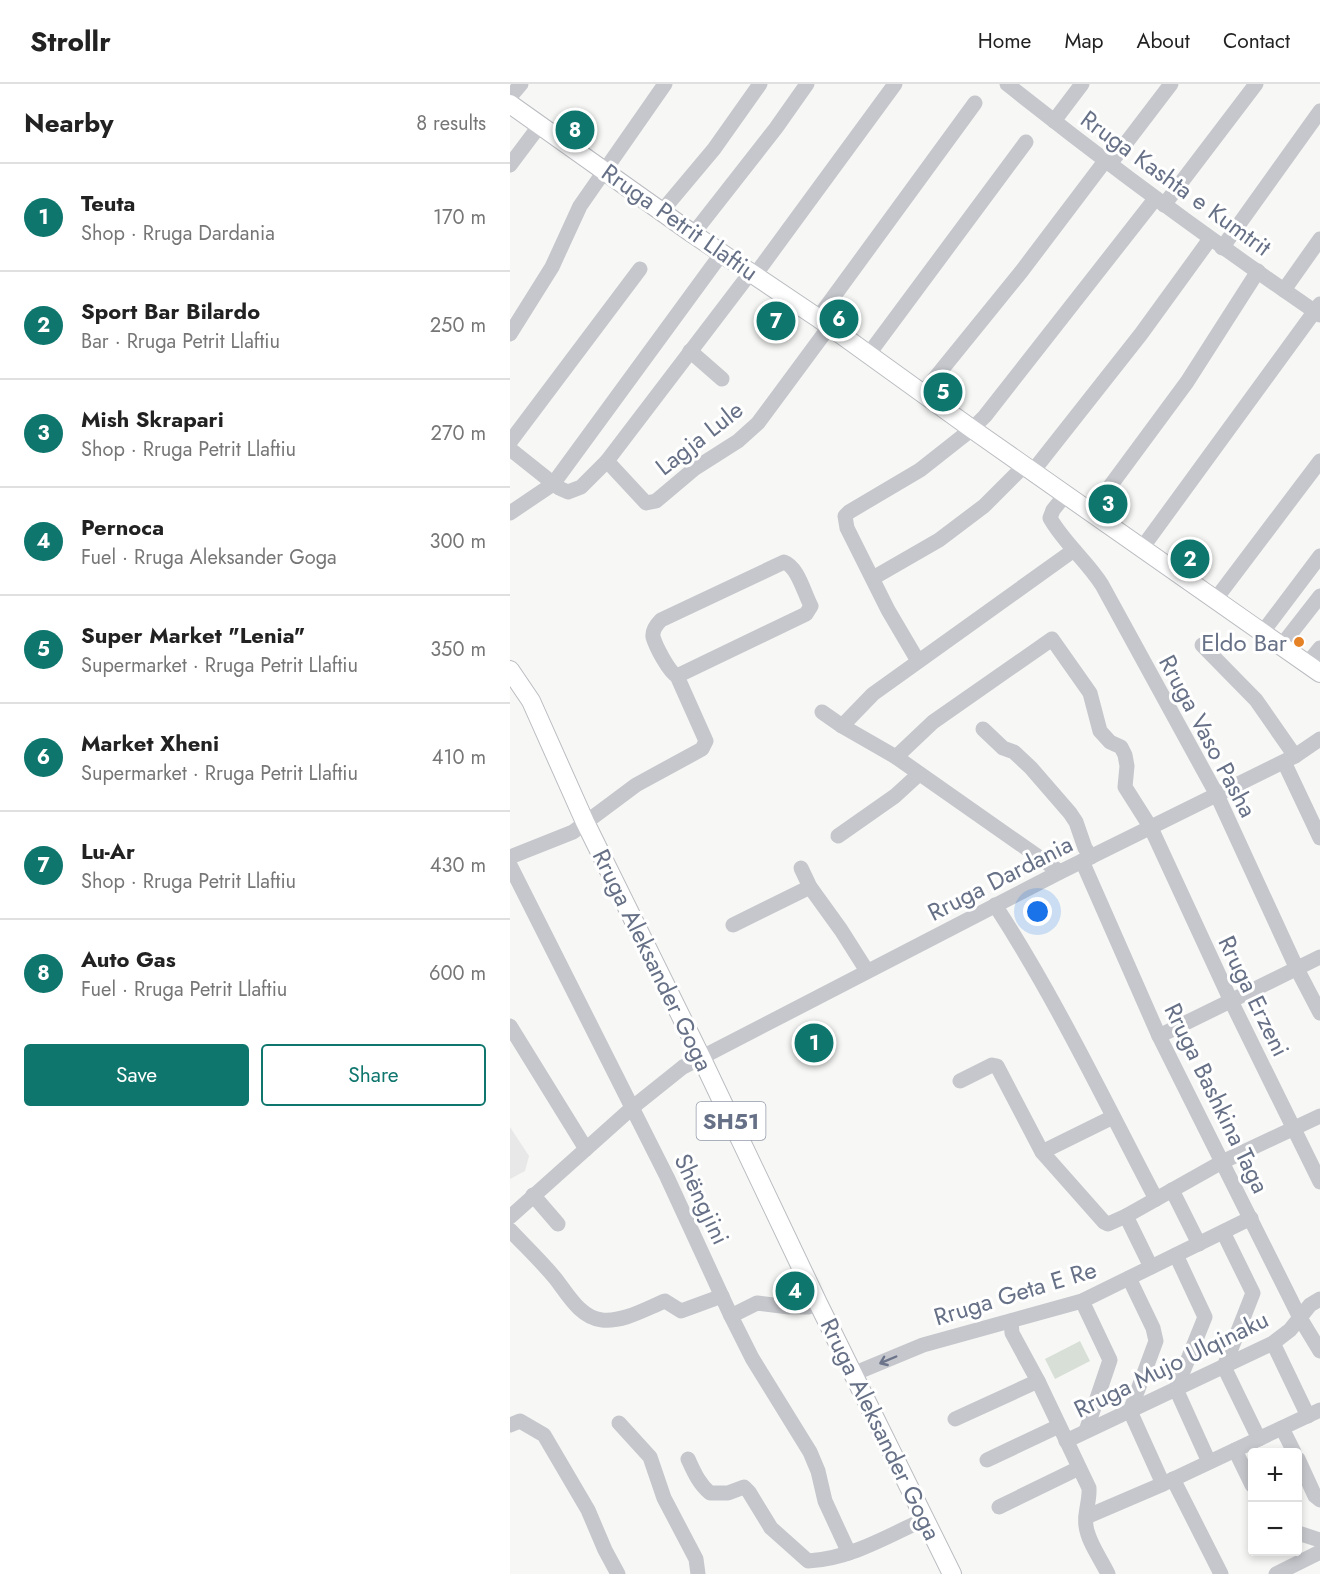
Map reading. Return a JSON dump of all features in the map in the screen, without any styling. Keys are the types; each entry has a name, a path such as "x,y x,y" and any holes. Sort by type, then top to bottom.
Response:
{"main road":[{"name":"Rruga Petrit Llaftiu","path":"510,104 1314,668"},
{"name":"Rruga Aleksander Goga","path":"510,670 531,700 585,822 952,1574"}],"street":[{"path":"510,96 521,84"},
{"path":"510,334 552,267 580,206 665,84"},
{"path":"662,211 714,148 760,84"},
{"path":"693,234 776,128 807,84"},
{"path":"510,449 553,484 568,492 581,487 607,461 690,351 753,273 895,84"},
{"name":"Rruga Kashta e Kumtrit","path":"1007,84 1216,243 1284,290 1318,310"},
{"path":"1054,121 1082,84"},
{"path":"922,394 1171,84"},
{"path":"918,661 888,610 847,528 845,516 920,470 986,416 1256,84"},
{"path":"823,322 975,103"},
{"path":"873,578 939,540 1029,468 1216,243 1320,111"},
{"path":"510,165 540,125"},
{"path":"868,354 1026,142"},
{"path":"1284,290 1320,239"},
{"path":"510,513 553,484 722,253"},
{"path":"510,442 640,269"},
{"path":"1092,512 1187,382 1258,271"},
{"path":"1142,548 1318,310"},
{"name":"Lagja Lule","path":"607,461 646,503 656,501 694,469 738,441 758,423 823,322"},
{"path":"690,351 722,379"},
{"path":"1215,600 1320,461"},
{"name":"Rruga Vaso Pasha","path":"1066,494 1053,510 1050,518 1102,585 1217,795 1297,969 1320,1013"},
{"path":"842,726 873,694 1074,550"},
{"path":"1262,633 1320,556"},
{"path":"510,857 573,832 636,785 702,749 706,741 703,731 677,676 668,667 653,636 655,626 661,620 784,562 789,563 811,606 806,614 677,676"},
{"path":"1281,646 1320,596"},
{"name":"Rruga Erzeni","path":"896,757 933,722 1052,639 1089,693 1100,731 1110,742 1121,747 1127,766 1125,787 1151,828 1231,1001 1320,1182"},
{"path":"1202,645 1256,700 1289,759 1320,838"},
{"path":"1314,668 1320,648"},
{"path":"822,712 896,757 1060,872"},
{"name":"Rruga Bashkina Taga","path":"983,729 1003,748 1014,752 1076,822 1086,848 1087,859 1160,1036 1300,1318 1320,1351"},
{"name":"Rruga Dardania","path":"510,1216 633,1107 683,1067 995,905 1319,742"},
{"path":"838,837 895,796 919,774"},
{"name":"Shëngjini","path":"510,865 668,1177 730,1316 752,1358 810,1452 818,1471 825,1501 849,1553"},
{"path":"801,868 810,887 867,971"},
{"path":"733,925 810,887"},
{"path":"995,905 1038,975 1156,1199"},
{"path":"1160,1036 1320,957"},
{"path":"510,1026 586,1149"},
{"path":"960,1082 992,1065 997,1066 1042,1152 1104,1222 1112,1223 1222,1162 1320,1116"},
{"path":"1042,1152 1113,1117"},
{"path":"1172,1190 1199,1244"},
{"path":"533,1195 558,1224"},
{"path":"1126,1216 1151,1267"},
{"name":"Rruga Geta E Re","path":"854,1374 923,1345 1082,1301 1251,1218"},
{"path":"510,1230 554,1278 573,1303 586,1314 601,1320 622,1318 665,1302 681,1311 722,1296"},
{"path":"1223,1232 1253,1293 1224,1367 1259,1439"},
{"path":"1176,1255 1205,1317 1176,1389 1209,1462"},
{"path":"1129,1278 1153,1328 1156,1341 1130,1411 1221,1574"},
{"name":"Rruga Mujo Ulqinaku","path":"1066,1441 1273,1343 1290,1330 1310,1305 1320,1299"},
{"path":"1082,1301 1110,1360 1086,1431"},
{"path":"730,1316 757,1304 808,1307 818,1303"},
{"path":"1011,1322 1012,1333 1038,1381 1089,1488 1086,1527 1108,1574"},
{"path":"1086,1517 1168,1482 1282,1428 1316,1415 1273,1343"},
{"path":"955,1419 1038,1381"},
{"path":"510,1425 520,1421 544,1435 588,1510 618,1574"},
{"path":"619,1423 650,1457 666,1505 696,1559 698,1574"},
{"path":"987,1460 1059,1426"},
{"path":"1282,1428 1292,1448"},
{"path":"1235,1450 1248,1477"},
{"path":"688,1459 699,1482 710,1493 728,1493 744,1487 771,1528 808,1561 849,1553 925,1519"},
{"path":"1302,1467 1320,1500"},
{"path":"999,1507 1080,1468"},
{"path":"1302,1534 1320,1540"},
{"path":"1276,1574 1320,1552"}],"shaded area":[{"path":"510,1127 529,1156 525,1171 510,1179"},
{"path":"1080,1341 1090,1361 1055,1379 1045,1359"}],"place":[{"name":"Auto Gas","path":"575,130"},
{"name":"Market Xheni","path":"839,319"},
{"name":"Lu-Ar","path":"776,321"},
{"name":"Super Market \"Lenia\"","path":"943,392"},
{"name":"Mish Skrapari","path":"1108,504"},
{"name":"Sport Bar Bilardo","path":"1190,559"},
{"name":"Eldo Bar","path":"1299,642"},
{"name":"Teuta","path":"814,1043"},
{"name":"Pernoca","path":"795,1291"}]}
